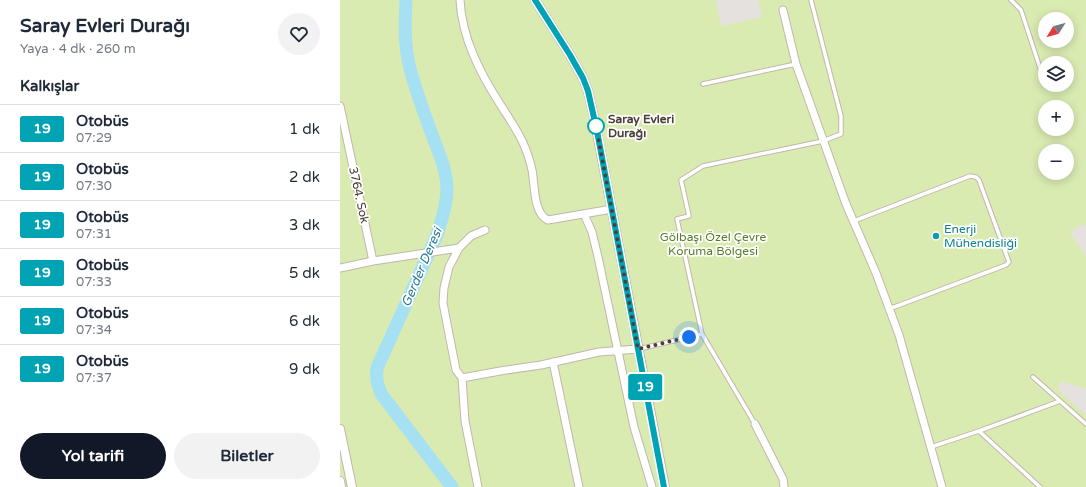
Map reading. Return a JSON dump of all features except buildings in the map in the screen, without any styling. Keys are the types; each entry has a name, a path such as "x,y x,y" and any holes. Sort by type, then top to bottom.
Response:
{"street":[{"path":"460,0 464,26 471,52 524,143 530,162 536,202 540,214 548,220 612,209"},
{"path":"535,0 570,55 583,78 588,91 612,209 664,487"},
{"path":"783,10 796,64 823,141 846,204 876,273 899,335 942,487"},
{"name":"3764. Sok","path":"340,106 373,261"},
{"path":"584,214 592,232 597,250 634,427 652,487"},
{"path":"478,487 465,421 462,378 456,370 443,295 449,267 459,248 471,236 485,230"},
{"path":"340,268 373,261 459,248"},
{"path":"462,378 553,362 599,352 638,349"},
{"path":"553,362 579,487"},
{"path":"755,424 784,478 784,487"},
{"path":"340,429 352,487"},
{"path":"340,481 341,487"}],"lane":[{"path":"755,424 702,334 677,219 689,216 681,180 703,166 823,141 841,134 841,116 811,0"},
{"path":"1011,0 1021,10 1038,62"},
{"path":"703,84 796,64"},
{"path":"853,221 970,176 976,177 979,180 1009,262 1006,265 889,309"},
{"path":"638,349 702,334"},
{"path":"1033,377 1086,424"},
{"path":"931,447 1060,401"},
{"path":"979,431 1040,487"}],"green space":[{"name":"Gölbaşı Özel Çevre Koruma Bölgesi","path":"340,0 1086,0 1086,487 340,487"}],"shaded area":[{"path":"716,0 758,0 762,17 721,26"},
{"path":"1083,224 1086,227 1086,256 1070,233"},
{"path":"1061,381 1086,389 1086,415 1058,390"}],"waterway":[{"name":"Gerder Deresi","path":"406,0 405,24 407,56 420,102 442,163 447,193 444,211 437,235 377,368 377,379 382,395 452,487"}],"bus line":[{"name":"19","path":"535,0 575,62 588,91 597,131 664,487"}],"place":[{"name":"Saray Evleri Durağı","path":"596,126"},
{"name":"Enerji Mühendisliği","path":"936,236"}],"route":[{"path":"596,126 638,349 689,337"}]}
